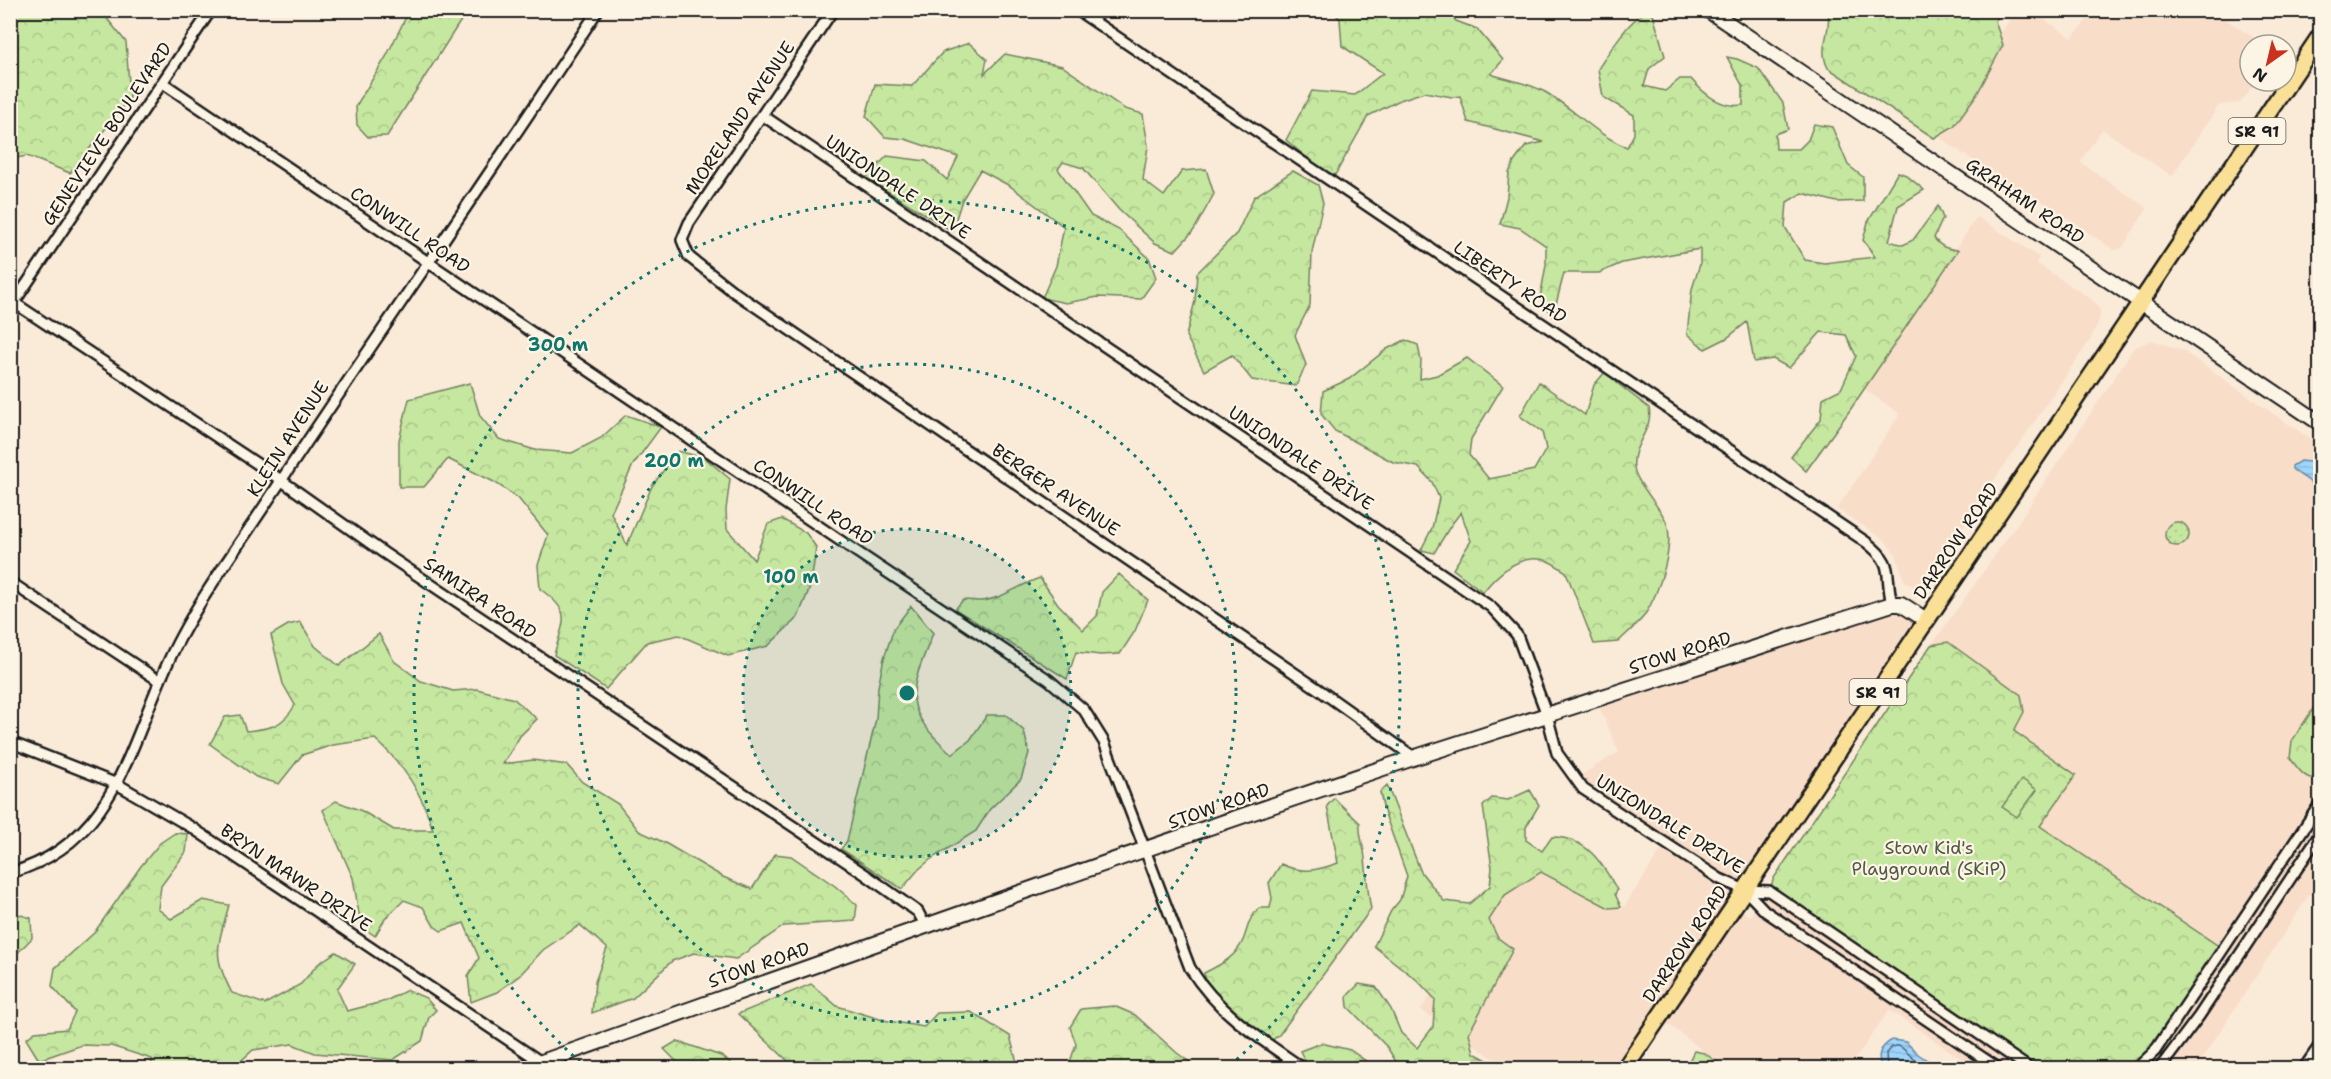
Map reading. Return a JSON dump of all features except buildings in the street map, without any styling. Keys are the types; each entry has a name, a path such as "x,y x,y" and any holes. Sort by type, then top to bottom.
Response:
{"main road":[{"name":"DARROW ROAD","path":"1625,1068 2320,36"}],"street":[{"name":"GENEVIEVE BOULEVARD","path":"12,303 211,10"},
{"name":"KLEIN AVENUE","path":"10,873 32,866 72,842 100,812 117,784 158,680 200,603 598,10"},
{"name":"MORELAND AVENUE","path":"683,246 688,223 833,10"},
{"name":"LIBERTY ROAD","path":"1077,10 1866,542 1883,555 1886,562 1892,604"},
{"name":"GRAHAM ROAD","path":"1708,10 2320,423"},
{"name":"CONWILL ROAD","path":"163,83 967,624 1063,692 1084,710 1104,742 1190,968 1203,988 1222,1009 1247,1031 1303,1068"},
{"name":"UNIONDALE DRIVE","path":"762,115 1491,607 1517,635 1547,715 1557,753 1583,789 1720,879 1745,890"},
{"name":"BERGER AVENUE","path":"683,246 688,257 734,292 1289,669 1414,758"},
{"name":"SAMIRA ROAD","path":"12,303 281,480 384,553 874,881 918,912 926,927"},
{"path":"10,582 158,680"},
{"path":"1892,604 1901,604 1926,620"},
{"name":"STOW ROAD","path":"525,1068 546,1066 760,983 1414,758 1892,604"},
{"name":"BRYN MAWR DRIVE","path":"10,742 117,784 191,827 546,1066"},
{"path":"2137,1068 2155,1051 2320,804"},
{"path":"2160,1068 2199,1016 2320,834"},
{"path":"1745,890 1765,911 1998,1068"},
{"path":"1745,890 1769,891 2029,1068"},
{"path":"2304,1068 2320,1046"}],"shaded area":[{"path":"2015,11 2031,11 2072,38 2095,11 2213,11 2247,33 2238,33 2238,93 2247,93 2240,103 2219,105 2172,176 2102,129 2080,162 2147,208 2122,248 2114,250 2034,196 2027,197 1939,137"},
{"path":"1977,217 2039,257 2036,263 2094,301 2100,311 2099,320 2090,340 1922,586 1917,589 1904,580 1896,555 1885,540 1837,509 1900,414 1860,386 1889,351"},
{"path":"2152,340 2183,351 2320,446 2320,878 2196,1068 1975,1068 1889,1010 1849,1068 1726,1068 1663,1020 1736,907 1750,916 2134,348"},
{"path":"1894,605 1921,622 1744,886 1722,876 1585,787 1578,777 1619,752 1597,702"},
{"path":"1666,843 1745,890 1625,1068 1508,1068 1421,1010 1528,846 1622,910"}],"green space":[{"path":"11,10 101,11 126,42 130,98 70,173 27,156 11,159"},
{"path":"1447,10 1456,21 1477,29 1503,60 1491,74 1545,92 1605,136 1627,147 1634,134 1634,115 1603,97 1598,69 1629,25 1645,13 1652,11 1665,56 1649,69 1644,86 1665,91 1680,79 1691,79 1714,99 1728,104 1743,105 1743,87 1727,57 1758,68 1783,103 1788,129 1775,134 1776,149 1799,149 1808,140 1814,124 1832,127 1848,165 1863,177 1863,201 1837,202 1802,193 1787,202 1785,227 1805,260 1824,263 1875,257 1863,240 1868,222 1898,172 1906,175 1924,190 1898,206 1889,241 1903,245 1913,240 1938,206 1943,218 1934,238 1944,247 1958,250 1806,471 1791,457 1821,419 1823,398 1841,389 1856,356 1846,335 1821,332 1789,368 1773,359 1754,362 1747,322 1727,338 1705,349 1687,334 1692,289 1700,264 1700,249 1622,263 1599,273 1564,273 1553,316 1540,298 1546,265 1546,246 1520,228 1500,224 1507,197 1509,173 1514,162 1526,146 1544,142 1468,122 1460,96 1452,97 1424,92 1400,100 1368,116 1335,175 1320,169 1286,140 1312,91 1355,95 1383,73 1342,46 1340,19 1332,11"},
{"path":"409,11 467,11 387,136 368,137 357,125 356,106 386,57"},
{"path":"1828,11 2002,11 1995,21 2003,45 1977,94 1954,126 1934,138 1828,68 1824,47 1829,19"},
{"path":"969,43 987,59 984,74 1005,54 1062,66 1125,109 1143,114 1148,146 1143,180 1164,196 1182,171 1206,169 1214,194 1194,230 1175,251 1155,243 1119,210 1083,168 1063,162 1058,169 1091,216 1119,230 1149,258 1156,278 1141,299 1098,297 1066,303 1042,298 1056,266 1064,227 1010,186 980,170 962,200 952,231 866,178 887,156 926,161 947,180 958,157 905,139 885,137 866,116 875,84 912,86 943,52"},
{"path":"1293,171 1318,185 1323,203 1312,252 1310,305 1295,335 1306,365 1296,386 1252,380 1232,355 1204,371 1186,336 1195,301 1197,273 1237,233 1254,197"},
{"path":"1405,340 1418,345 1421,361 1420,379 1437,375 1467,358 1503,386 1471,439 1469,455 1489,479 1534,470 1546,449 1542,432 1520,416 1539,382 1585,415 1594,385 1606,371 1617,383 1649,408 1650,416 1636,452 1634,468 1639,480 1665,519 1669,541 1664,569 1649,607 1644,616 1618,642 1594,644 1566,572 1548,561 1535,559 1518,563 1502,572 1483,592 1453,569 1471,541 1461,512 1434,553 1421,550 1432,528 1439,498 1432,482 1418,467 1393,462 1335,431 1321,414 1323,391 1349,379 1387,349"},
{"path":"470,383 480,416 499,439 535,450 572,453 601,438 626,415 661,427 633,465 611,513 627,545 652,486 678,451 705,458 730,479 726,510 727,529 754,560 768,524 782,519 806,533 816,547 811,585 798,617 768,646 728,656 679,635 647,642 606,689 554,655 562,625 562,611 551,597 540,589 538,565 548,535 518,498 494,482 448,459 424,487 399,487 399,440 409,399"},
{"path":"2177,522 2186,525 2189,534 2186,543 2177,546 2168,543 2165,534 2168,525"},
{"path":"1119,574 1148,600 1135,631 1120,654 1100,655 1076,652 1067,679 955,609 963,600 989,600 1040,578 1058,604 1083,630 1097,616 1102,592"},
{"path":"911,606 933,633 915,685 914,698 923,724 952,754 970,740 987,715 1006,715 1024,731 1029,753 1021,779 990,809 976,831 931,859 902,889 841,849 847,841 876,719 878,687 884,658 894,628"},
{"path":"300,622 315,646 339,666 379,634 394,661 421,681 453,691 477,689 514,699 537,719 520,736 503,764 533,760 567,765 582,782 618,804 639,831 665,843 723,877 752,889 775,854 791,856 835,886 857,905 855,921 784,926 736,959 694,953 672,961 633,998 592,1013 595,982 607,948 580,925 543,950 519,976 497,992 471,1002 468,976 479,958 464,923 441,931 434,926 423,907 404,900 385,919 375,936 361,926 353,878 323,810 336,801 362,811 394,830 433,830 411,780 395,759 375,739 333,745 302,755 279,784 256,777 210,744 225,717 240,715 246,731 274,726 290,712 295,705 283,684 271,635 288,625"},
{"name":"Stow Kid's Playground (SKiP)","path":"1948,642 2021,695 2024,712 2014,731 2076,775 2040,826 2223,949 2155,1051 2137,1068 2029,1068 1769,891 1774,878 1931,645"},
{"path":"2320,698 2320,778 2310,778 2296,767 2290,758 2292,741"},
{"path":"2022,779 2037,790 2017,817 2002,807"},
{"path":"1387,785 1421,872 1444,901 1469,904 1490,886 1492,868 1483,806 1492,798 1508,800 1530,790 1539,805 1526,827 1526,840 1542,851 1552,837 1564,838 1584,846 1599,861 1617,890 1615,894 1621,907 1609,908 1541,872 1505,895 1489,920 1498,938 1513,949 1469,1033 1474,1053 1502,1068 1400,1068 1387,1047 1348,1007 1347,996 1359,984 1376,987 1391,1009 1401,1033 1417,1048 1433,1027 1435,999 1418,981 1374,946 1391,911 1400,900 1407,876 1384,811 1380,792"},
{"path":"1334,798 1360,823 1371,909 1279,1035 1271,1041 1231,1012 1213,994 1204,973 1222,963 1237,950 1251,919 1259,908 1270,908 1272,898 1269,883 1281,864 1309,870 1338,863 1327,806"},
{"path":"175,833 188,834 186,852 161,886 158,909 171,919 203,900 229,905 218,950 221,969 232,993 265,1004 301,984 318,964 336,952 355,964 337,989 347,1011 386,1001 407,990 426,998 436,1010 429,1017 422,1041 393,1060 315,1053 292,1044 253,1050 233,1068 151,1068 152,1059 111,1046 82,1045 39,1060 26,1039 35,1032 67,1029 75,1012 52,986 55,968 94,933 141,866 160,843"},
{"path":"11,912 31,918 32,938 11,960"},
{"path":"811,984 837,1006 883,1020 924,1027 937,1013 971,1012 1010,1036 1016,1059 1024,1068 788,1068 790,1063 738,1014"},
{"path":"1114,1006 1135,1015 1177,1053 1198,1068 1068,1068 1076,1044 1070,1027 1081,1009"},
{"path":"677,1041 721,1056 738,1068 683,1068 664,1049"},
{"path":"1321,1043 1350,1050 1376,1068 1312,1068 1307,1065 1300,1051"},
{"path":"1694,1051 1704,1053 1726,1068 1690,1068 1689,1061"}],"water":[{"path":"2300,461 2320,463 2320,516 2315,510 2315,493 2312,485 2292,469 2292,466"},
{"path":"1892,1040 1906,1042 1918,1054 1939,1068 1881,1068 1880,1052"}]}
